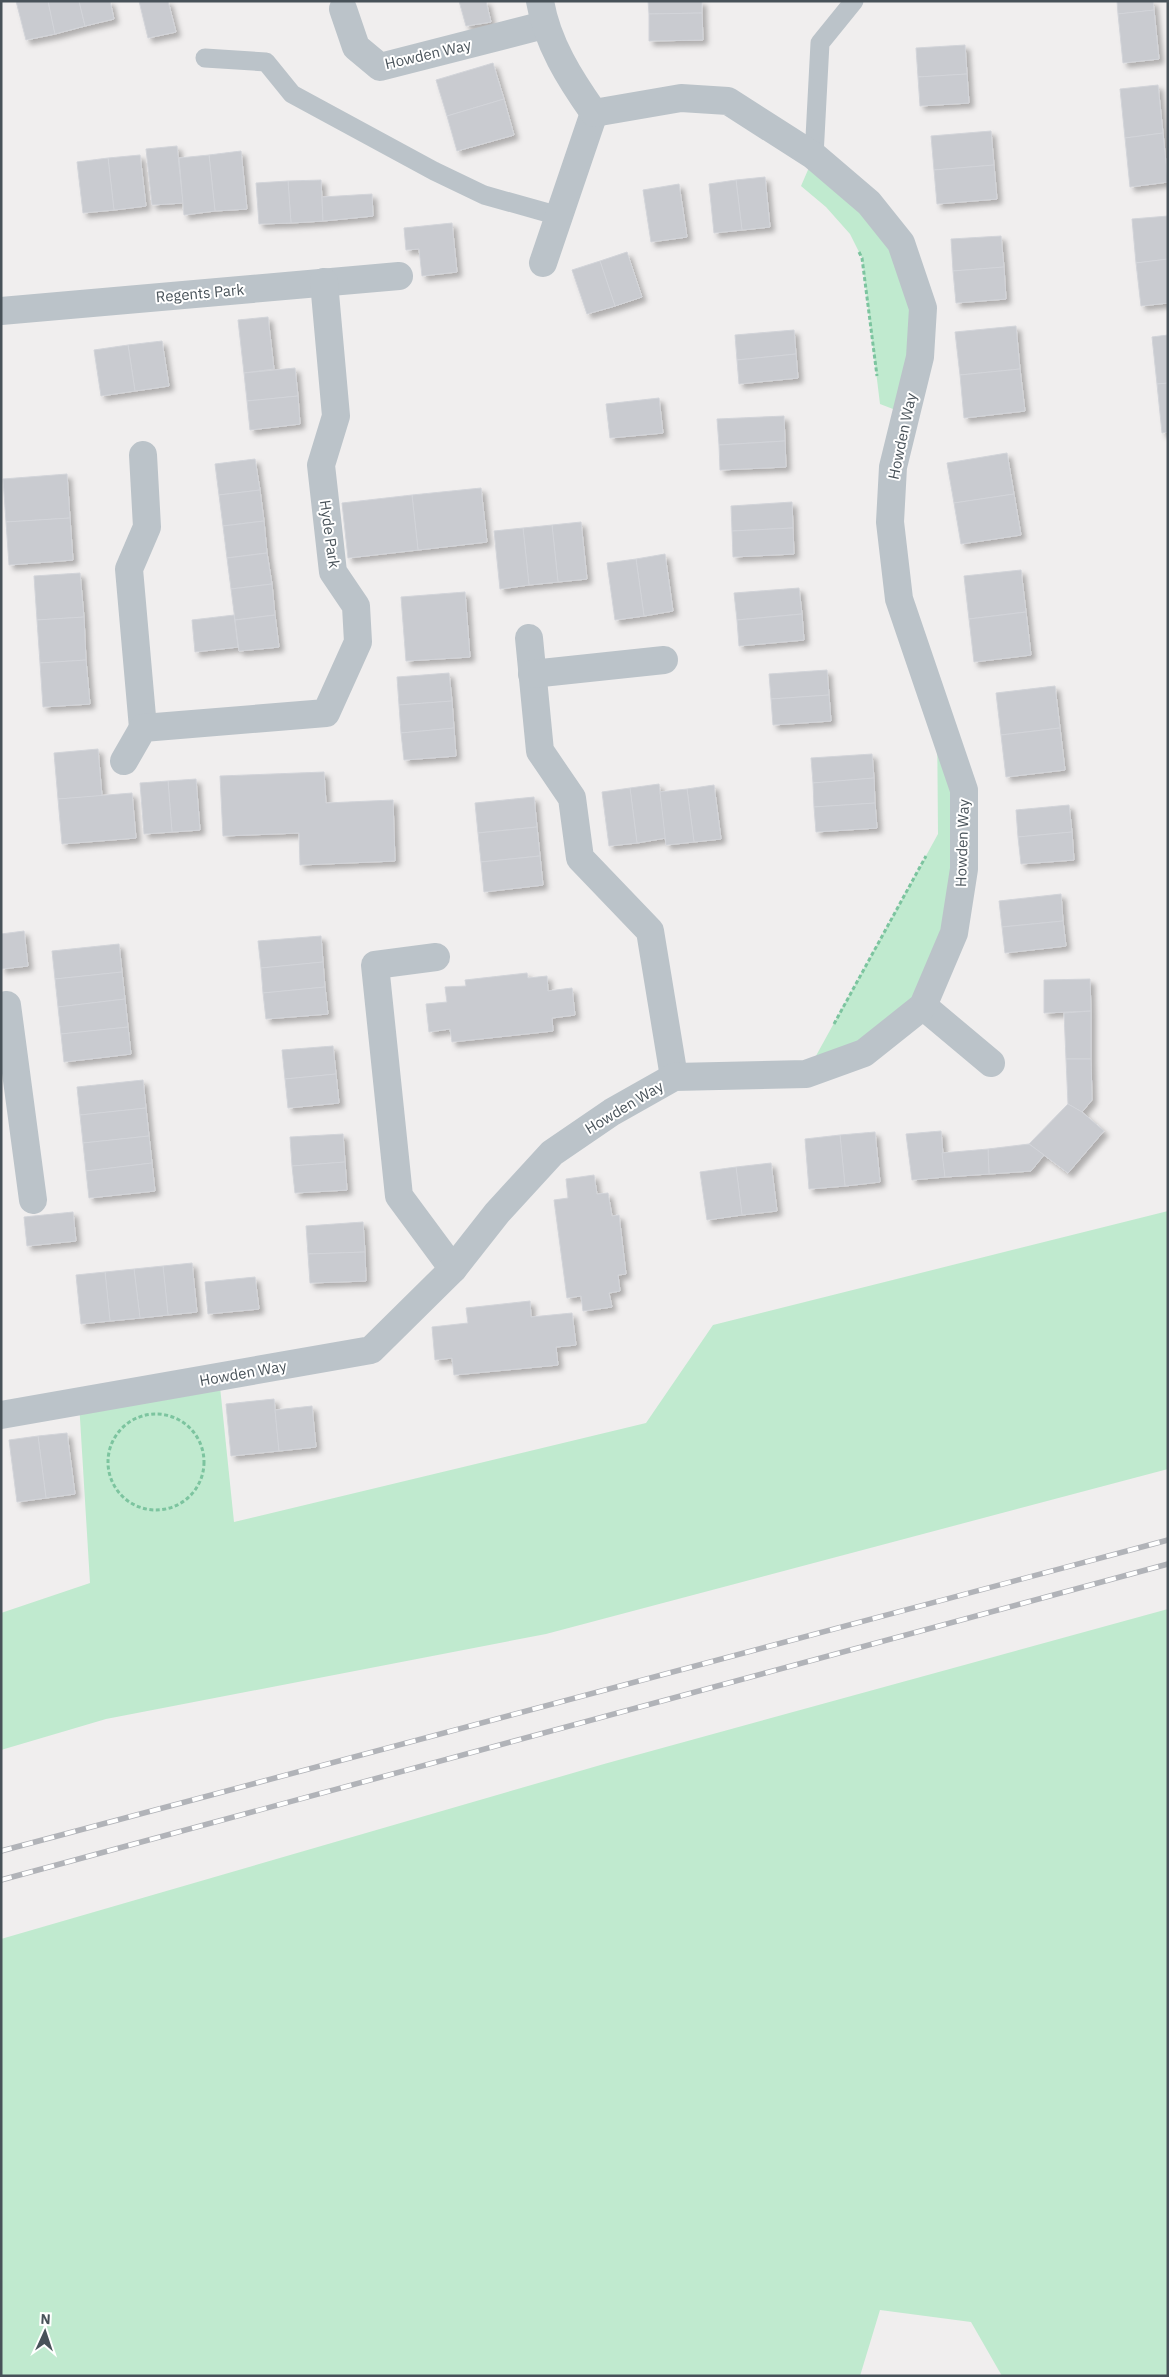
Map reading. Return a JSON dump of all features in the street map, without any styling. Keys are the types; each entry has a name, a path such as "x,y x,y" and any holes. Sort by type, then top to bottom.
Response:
{"street":[{"name":"Howden Way","path":"1,1415 371,1350 452,1269 497,1213 552,1153 612,1112 674,1077 806,1074 864,1053 923,1006 954,933 964,869 964,790 899,599 890,522 893,467 920,357 923,308 901,243 869,203 814,156 728,101 681,98 594,113 569,77 542,13 380,67 356,47 343,9"},
{"path":"543,263 594,113"},
{"name":"Regents Park","path":"1,310 399,276"},
{"name":"Hyde Park","path":"143,728 326,713 358,642 356,606 333,572 321,465 336,416 324,282"},
{"path":"124,761 143,728 129,569 148,527 143,455"},
{"path":"529,638 540,751 572,798 580,858 650,931 674,1077"},
{"path":"532,674 664,660"},
{"path":"436,957 374,964 399,1196 452,1269"},
{"path":"8,1005 11,1108 33,1200"},
{"path":"923,1006 991,1063"}],"lane":[{"path":"814,156 820,43 854,1"},
{"path":"205,58 266,62 292,94 434,171 484,195 559,216"}],"path":[{"path":"858,250 862,258 880,404 906,414"},
{"path":"806,1074 928,852"},
{"path":"147,1415 173,1417 198,1437 204,1454 202,1480 185,1502 164,1510 138,1508 117,1492 108,1469 111,1443 125,1424 147,1415"}],"green space":[{"path":"814,156 869,203 923,308 906,414 880,404 862,258 850,234 826,207 801,186"},
{"path":"937,713 964,869 923,1006 806,1074 938,834"},
{"path":"1168,1211 1168,1469 546,1634 106,1719 1,1750 1,1613 90,1583 79,1402 219,1377 234,1522 646,1423 713,1325"},
{"path":"1168,1609 1168,2376 1002,2376 971,2322 880,2310 860,2376 1,2376 1,1939 604,1764"}],"building":[{"path":"16,1 48,1 55,34 26,40"},
{"path":"48,1 79,1 85,26 55,34"},
{"path":"79,1 110,1 114,19 85,26"},
{"path":"139,1 168,1 176,32 148,38"},
{"path":"459,1 486,1 491,22 466,26"},
{"path":"648,1 702,1 702,13 649,14"},
{"path":"1117,1 1153,1 1154,10 1118,14"},
{"path":"1154,10 1159,59 1123,63 1118,14"},
{"path":"702,13 703,40 649,41 649,14"},
{"path":"965,45 967,74 918,77 916,48"},
{"path":"493,63 504,99 447,116 436,80"},
{"path":"967,74 969,103 920,106 918,77"},
{"path":"1158,85 1163,133 1125,138 1120,89"},
{"path":"504,99 514,135 457,151 447,116"},
{"path":"991,131 994,165 934,170 931,136"},
{"path":"1163,133 1168,182 1130,187 1125,138"},
{"path":"177,146 183,203 152,205 146,149"},
{"path":"241,151 247,209 215,211 209,155"},
{"path":"140,155 146,206 114,210 108,158"},
{"path":"209,155 215,211 184,215 179,158"},
{"path":"108,158 114,210 83,213 77,162"},
{"path":"994,165 997,199 937,204 934,170"},
{"path":"765,177 770,227 742,230 736,180"},
{"path":"321,180 323,221 291,223 288,181"},
{"path":"736,180 742,230 714,233 709,184"},
{"path":"288,181 291,223 259,224 256,183"},
{"path":"679,184 687,237 651,242 643,190"},
{"path":"372,194 373,216 323,221 322,197"},
{"path":"1168,216 1168,259 1136,263 1132,219"},
{"path":"452,223 457,272 422,276 419,249 406,250 404,228"},
{"path":"1001,236 1004,267 953,271 951,239"},
{"path":"627,252 642,297 615,306 600,261"},
{"path":"1168,259 1168,303 1141,306 1136,263"},
{"path":"600,261 615,306 587,314 572,270"},
{"path":"1004,267 1006,299 956,303 953,271"},
{"path":"268,317 274,369 244,373 238,320"},
{"path":"1016,326 1020,369 960,375 955,332"},
{"path":"794,330 796,354 737,360 735,335"},
{"path":"1168,335 1168,383 1157,384 1152,337"},
{"path":"162,341 169,386 135,391 128,345"},
{"path":"128,345 135,391 101,396 94,350"},
{"path":"796,354 798,378 739,384 737,360"},
{"path":"295,368 298,396 247,401 244,373"},
{"path":"1020,369 1025,411 964,418 960,375"},
{"path":"1168,383 1168,432 1162,433 1157,384"},
{"path":"298,396 300,424 250,430 247,401"},
{"path":"659,398 663,433 610,438 606,404"},
{"path":"784,416 785,441 719,445 717,419"},
{"path":"785,441 786,467 720,470 719,445"},
{"path":"1007,453 1014,494 954,503 947,463"},
{"path":"255,459 260,490 219,495 215,464"},
{"path":"67,474 70,518 6,522 3,479"},
{"path":"481,488 487,542 418,550 412,495"},
{"path":"260,490 264,521 223,526 219,495"},
{"path":"1014,494 1021,535 961,544 954,503"},
{"path":"412,495 418,550 348,558 342,503"},
{"path":"792,502 793,528 732,531 731,506"},
{"path":"70,518 73,560 9,565 6,522"},
{"path":"264,521 267,553 227,558 223,526"},
{"path":"581,522 587,579 558,582 552,525"},
{"path":"552,525 558,582 529,585 523,528"},
{"path":"523,528 529,585 500,589 494,531"},
{"path":"793,528 794,554 733,557 732,531"},
{"path":"267,553 272,584 231,589 227,558"},
{"path":"665,554 673,611 644,616 636,559"},
{"path":"636,559 644,616 615,620 607,563"},
{"path":"1021,570 1026,612 969,619 964,576"},
{"path":"80,573 84,617 37,620 34,576"},
{"path":"272,584 275,615 235,620 231,589"},
{"path":"799,588 802,614 737,620 734,593"},
{"path":"465,592 470,657 406,661 401,597"},
{"path":"1026,612 1031,655 974,662 969,619"},
{"path":"802,614 804,640 739,646 737,620"},
{"path":"234,615 238,647 195,652 192,620"},
{"path":"275,615 279,647 239,651 235,620"},
{"path":"84,617 86,660 40,663 37,620"},
{"path":"86,660 90,704 43,707 40,663"},
{"path":"827,670 829,695 771,699 769,674"},
{"path":"449,673 452,701 399,705 397,677"},
{"path":"1055,686 1060,728 1001,735 996,693"},
{"path":"829,695 831,721 773,725 771,699"},
{"path":"452,701 454,728 401,733 399,705"},
{"path":"454,728 456,756 404,760 401,733"},
{"path":"1060,728 1065,770 1006,777 1001,735"},
{"path":"98,749 102,796 58,799 54,753"},
{"path":"872,754 874,778 813,783 811,758"},
{"path":"324,772 326,803 393,800 395,861 300,865 299,833 223,836 220,776"},
{"path":"874,778 875,803 814,807 813,783"},
{"path":"196,779 200,830 172,832 168,781"},
{"path":"168,781 172,832 144,834 140,783"},
{"path":"659,784 666,838 637,843 630,788"},
{"path":"714,785 721,839 694,842 687,789"},
{"path":"630,788 637,843 609,846 602,792"},
{"path":"687,789 694,842 666,845 660,792"},
{"path":"132,793 136,838 62,844 58,799"},
{"path":"534,797 537,827 478,833 475,803"},
{"path":"875,803 877,828 816,832 814,807"},
{"path":"1069,805 1072,832 1018,837 1016,810"},
{"path":"537,827 540,856 481,862 478,833"},
{"path":"1072,832 1074,860 1021,864 1018,837"},
{"path":"540,856 543,885 484,892 481,862"},
{"path":"1061,894 1063,921 1002,927 999,901"},
{"path":"1063,921 1066,946 1005,953 1002,927"},
{"path":"24,931 28,966 1,969 1,934"},
{"path":"321,936 323,962 261,968 258,941"},
{"path":"119,944 122,972 55,979 52,951"},
{"path":"323,962 325,987 263,993 261,968"},
{"path":"122,972 125,999 58,1007 55,979"},
{"path":"527,973 528,978 547,976 548,991 572,988 575,1015 552,1018 553,1031 452,1042 450,1029 429,1032 426,1004 447,1002 445,987 466,986 465,980"},
{"path":"1090,979 1091,1011 1044,1013 1044,980"},
{"path":"325,987 328,1014 266,1019 263,993"},
{"path":"125,999 128,1027 61,1034 58,1007"},
{"path":"1091,1011 1091,1059 1066,1059 1064,1013"},
{"path":"128,1027 131,1054 64,1062 61,1034"},
{"path":"333,1046 336,1074 285,1079 282,1050"},
{"path":"1066,1059 1091,1059 1092,1100 1082,1112 1068,1104"},
{"path":"336,1074 339,1103 288,1108 285,1079"},
{"path":"143,1080 146,1108 80,1115 77,1087"},
{"path":"1068,1104 1082,1112 1104,1131 1068,1173 1029,1144"},
{"path":"146,1108 149,1136 83,1143 80,1115"},
{"path":"941,1131 945,1177 912,1180 906,1134"},
{"path":"875,1132 880,1182 845,1186 840,1135"},
{"path":"343,1134 345,1162 292,1166 290,1137"},
{"path":"840,1135 845,1186 809,1189 805,1139"},
{"path":"149,1136 152,1163 86,1171 83,1143"},
{"path":"1029,1144 1044,1155 1031,1171 989,1174 988,1149"},
{"path":"988,1149 989,1174 945,1177 942,1153"},
{"path":"345,1162 347,1190 295,1193 292,1166"},
{"path":"152,1163 155,1191 89,1198 86,1171"},
{"path":"771,1163 777,1211 742,1215 736,1167"},
{"path":"736,1167 742,1215 707,1220 700,1172"},
{"path":"594,1175 597,1194 608,1193 612,1216 619,1215 626,1274 618,1275 620,1291 609,1293 612,1307 583,1311 581,1296 567,1298 554,1200 568,1198 566,1179"},
{"path":"73,1212 76,1241 27,1246 24,1217"},
{"path":"363,1222 365,1252 308,1254 306,1226"},
{"path":"365,1252 366,1281 310,1283 308,1254"},
{"path":"192,1263 197,1312 168,1315 163,1266"},
{"path":"163,1266 168,1315 140,1318 134,1269"},
{"path":"134,1269 140,1318 110,1321 105,1272"},
{"path":"105,1272 110,1321 81,1324 76,1275"},
{"path":"255,1277 259,1309 208,1314 205,1282"},
{"path":"530,1301 531,1317 572,1313 576,1345 556,1347 558,1365 454,1375 452,1358 435,1360 432,1327 468,1323 466,1308"},
{"path":"274,1399 279,1451 231,1456 226,1404"},
{"path":"312,1406 316,1447 279,1451 275,1410"},
{"path":"67,1433 75,1494 46,1498 38,1436"},
{"path":"38,1436 46,1498 17,1502 9,1440"}],"railway":[{"path":"1,1851 1168,1540"},
{"path":"1,1880 1168,1564"}]}
